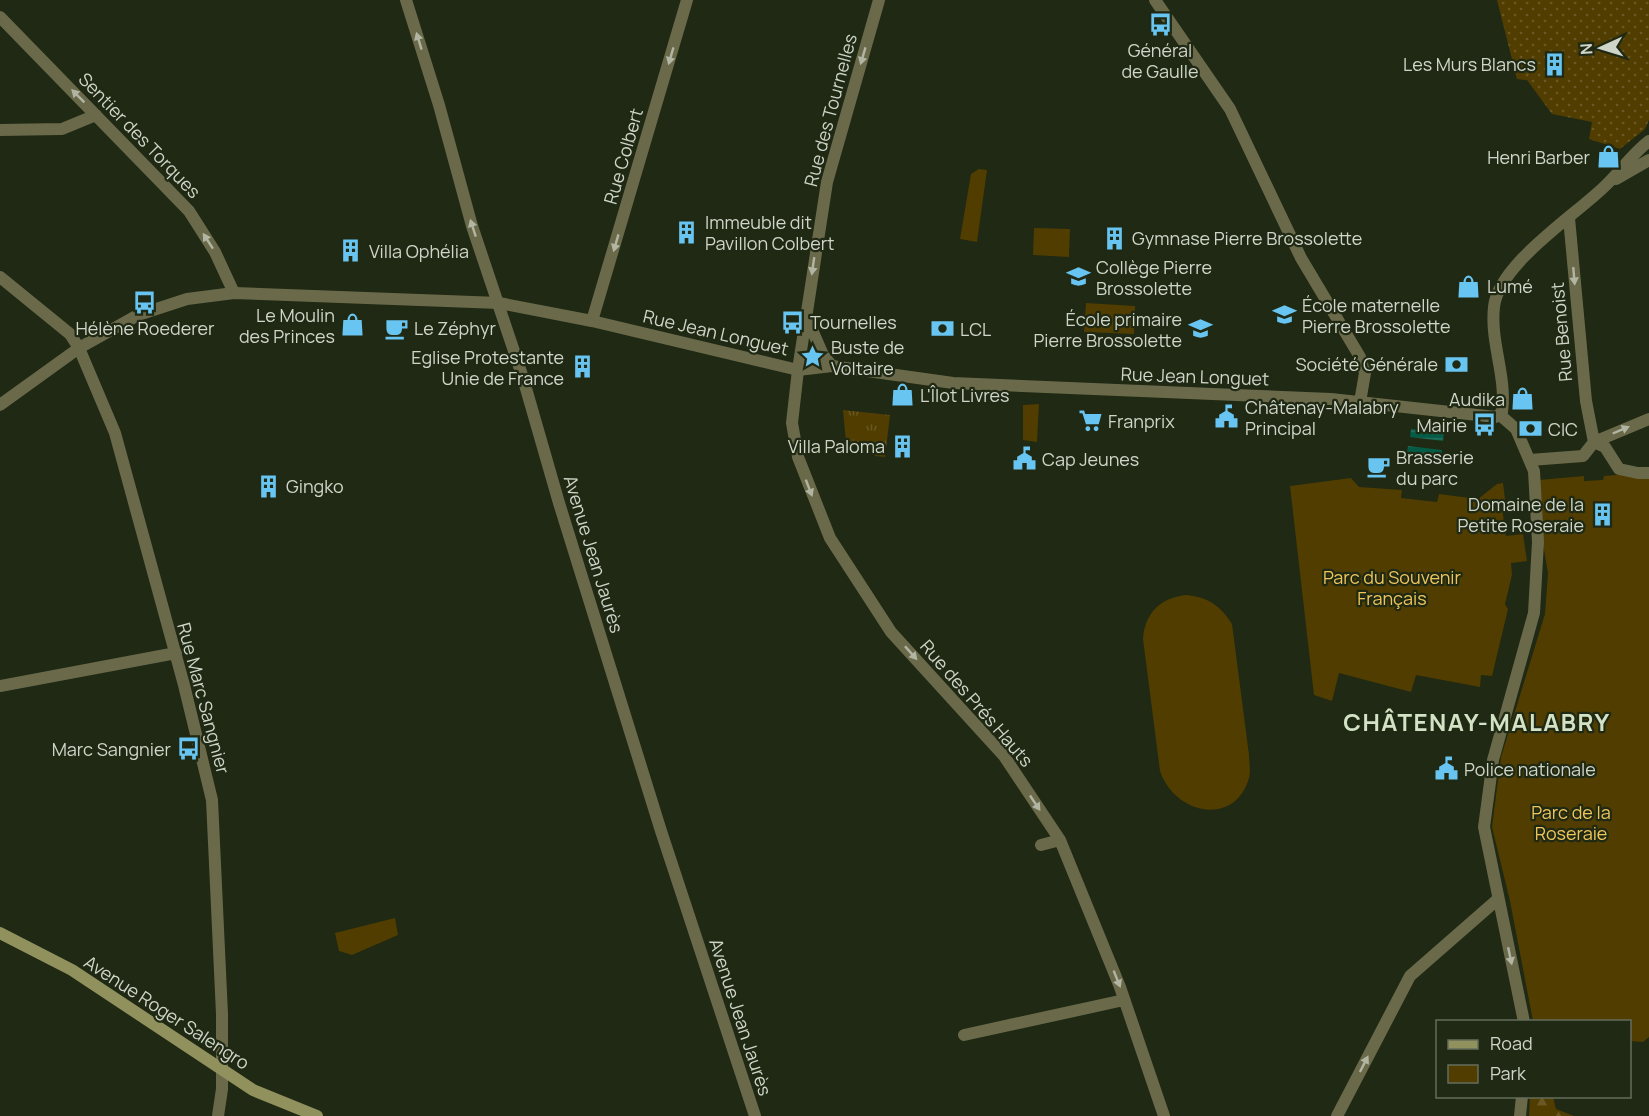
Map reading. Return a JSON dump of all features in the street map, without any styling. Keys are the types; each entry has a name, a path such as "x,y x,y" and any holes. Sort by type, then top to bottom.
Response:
{"main road":[{"name":"Avenue Roger Salengro","path":"0,933 72,970 253,1090 317,1116"}],"street":[{"name":"Avenue Jean Jaurès","path":"406,0 440,105 472,226 499,303 658,819 755,1116"},
{"name":"Rue Colbert","path":"592,321 687,0"},
{"name":"Rue des Tournelles","path":"806,315 827,182 879,0"},
{"path":"1155,0 1230,109 1301,258 1360,357 1365,373 1360,402"},
{"name":"Sentier des Torques","path":"0,17 189,211 215,252 234,293"},
{"path":"0,130 62,129 96,115"},
{"path":"1524,1020 1484,827 1493,760 1534,613 1538,542 1534,471 1516,429 1500,416 1504,395 1493,329 1497,290 1504,278 1608,184 1649,141"},
{"path":"1608,184 1649,160"},
{"name":"Rue Benoist","path":"1569,218 1586,401 1594,442"},
{"name":"Rue Marc Sangnier","path":"0,277 70,334 79,348 115,433 176,653 212,800 223,1070 218,1116"},
{"name":"Rue Jean Longuet","path":"0,405 79,348 138,315 188,298 234,293 499,303 592,321 798,370 832,366 953,383 1360,402 1481,416 1500,416"},
{"path":"806,315 823,355 832,366"},
{"name":"Rue des Prés Hauts","path":"806,315 792,423 794,440 810,491 830,538 891,632 1004,756 1060,840 1124,1000 1164,1116"},
{"path":"1530,460 1583,456 1594,442 1649,419"},
{"path":"1594,442 1605,447 1619,469 1649,473"},
{"path":"0,686 176,653"},
{"path":"1041,845 1060,840"},
{"path":"1338,1116 1410,976 1498,899"},
{"path":"964,1035 1124,1000"},
{"path":"1520,1116 1522,1098"}],"green space":[{"path":"1497,0 1649,0 1649,120 1645,129 1620,149 1589,139 1592,122 1552,114 1527,80 1517,79"},
{"path":"979,169 987,170 977,242 960,239 971,174"},
{"path":"1034,228 1070,229 1069,257 1033,255"},
{"path":"1086,303 1135,306 1134,334 1084,332"},
{"path":"1039,404 1037,442 1023,440 1023,405"},
{"path":"843,410 890,415 885,457 875,456 874,443 846,442"},
{"name":"Parc de la Roseraie","path":"1629,474 1649,477 1649,1037 1643,1042 1631,1041 1631,1020 1533,1020 1510,901 1492,827 1501,757 1545,614 1548,573 1543,544 1539,480 1584,476 1584,481 1603,480 1604,476"},
{"name":"Parc du Souvenir Français","path":"1351,478 1359,487 1402,490 1401,498 1437,502 1439,494 1478,499 1497,484 1503,483 1506,507 1502,508 1506,536 1523,534 1527,561 1511,563 1512,575 1505,604 1508,609 1492,676 1481,675 1480,687 1416,675 1411,692 1339,673 1332,701 1314,695 1290,486"},
{"path":"1186,595 1207,600 1223,612 1232,624 1250,772 1242,794 1231,804 1219,809 1205,809 1178,798 1160,771 1143,639 1144,630 1151,614 1161,603"},
{"path":"395,918 398,935 352,955 339,951 335,933"},
{"path":"1530,1098 1553,1098 1556,1109 1574,1116 1529,1116"}],"shaded area":[{"path":"1411,429 1444,432 1443,441 1410,437"},
{"path":"1408,446 1442,450 1441,456 1407,452"}],"place":[{"name":"Général de Gaulle","path":"1160,24"},
{"name":"Les Murs Blancs","path":"1554,64"},
{"name":"Henri Barber","path":"1608,157"},
{"name":"Immeuble dit Pavillon Colbert","path":"687,232"},
{"name":"Gymnase Pierre Brossolette","path":"1114,238"},
{"name":"Villa Ophélia","path":"351,251"},
{"name":"Collège Pierre Brossolette","path":"1078,277"},
{"name":"Lumé","path":"1469,286"},
{"name":"Hélène Roederer","path":"145,302"},
{"name":"École maternelle Pierre Brossolette","path":"1284,315"},
{"name":"Tournelles","path":"792,322"},
{"name":"Le Moulin des Princes","path":"353,325"},
{"name":"Le Zéphyr","path":"396,328"},
{"name":"LCL","path":"942,329"},
{"name":"École primaire Pierre Brossolette","path":"1200,329"},
{"name":"Buste de Voltaire","path":"813,357"},
{"name":"Société Générale","path":"1456,364"},
{"name":"Eglise Protestante Unie de France","path":"582,367"},
{"name":"L'Îlot Livres","path":"902,395"},
{"name":"Audika","path":"1523,399"},
{"name":"Châtenay-Malabry Principal","path":"1227,417"},
{"name":"Franprix","path":"1090,421"},
{"name":"Mairie","path":"1485,425"},
{"name":"CIC","path":"1530,429"},
{"name":"Villa Paloma","path":"903,446"},
{"name":"Cap Jeunes","path":"1024,459"},
{"name":"Brasserie du parc","path":"1378,467"},
{"name":"Gingko","path":"268,486"},
{"name":"Domaine de la Petite Roseraie","path":"1602,514"},
{"name":"Marc Sangnier","path":"189,749"},
{"name":"Police nationale","path":"1446,769"}],"district":[{"name":"CHÂTENAY-MALABRY","path":"1477,721"}]}
